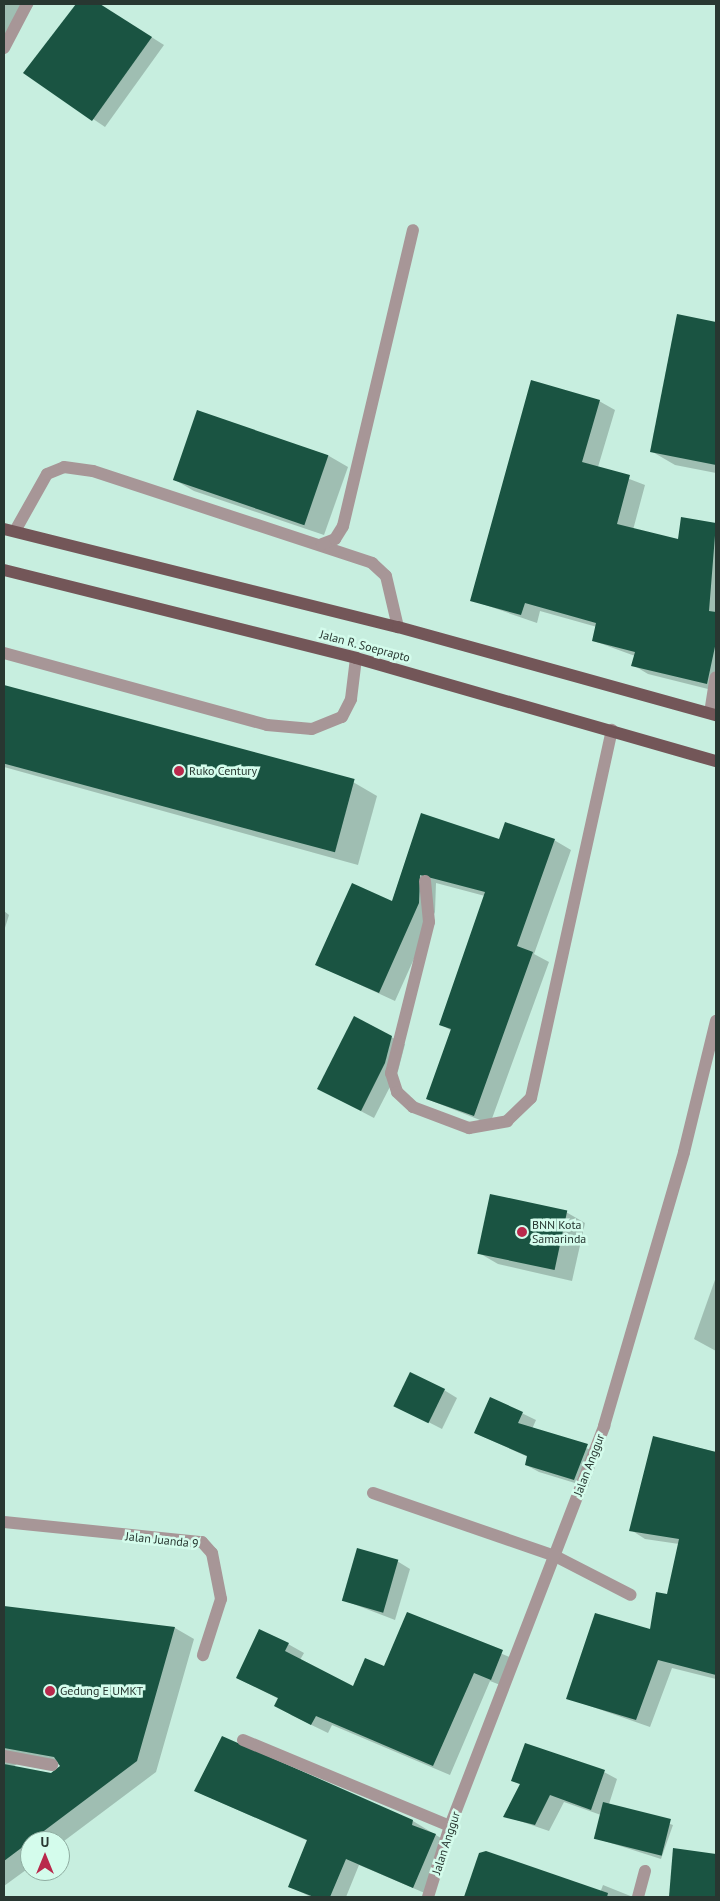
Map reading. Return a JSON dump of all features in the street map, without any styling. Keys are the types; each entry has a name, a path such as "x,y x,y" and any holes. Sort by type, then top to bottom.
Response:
{"main road":[{"name":"Jalan R. Soeprapto","path":"9,530 398,627 713,714"},
{"name":"Jalan R. Soeprapto","path":"4,570 356,658 716,761"}],"street":[{"path":"4,48 27,4"},
{"path":"322,544 335,539 343,526 413,230"},
{"path":"9,530 38,484 64,467 93,471 322,544 372,563 386,576 398,627"},
{"path":"4,653 267,725 312,729 342,717 351,699 356,658"},
{"path":"713,714 716,677"},
{"path":"425,881 429,922 391,1073 397,1092 413,1107 469,1128 507,1121 531,1098 612,730"},
{"name":"Jalan Anggur","path":"428,1897 450,1826 604,1426 684,1152 716,1021"},
{"path":"373,1493 555,1556 631,1594"},
{"name":"Jalan Juanda 9","path":"4,1522 202,1542 212,1553 221,1598 203,1655"},
{"path":"243,1740 450,1826"},
{"path":"4,1756 52,1766"},
{"path":"638,1897 645,1871"}],"building":[{"path":"76,4 100,4 152,37 92,121 23,73"},
{"path":"677,314 716,322 716,465 650,452"},
{"path":"531,380 600,400 582,462 630,475 617,524 678,539 681,517 716,523 709,611 716,612 716,642 707,684 631,666 635,652 592,641 596,623 525,603 521,615 470,601"},
{"path":"197,410 328,455 304,525 173,480"},
{"name":"Ruko Century","path":"4,685 355,779 335,852 4,764"},
{"path":"421,813 499,839 505,822 555,839 517,946 533,952 474,1116 426,1099 451,1029 439,1025 485,892 420,875 419,903 379,993 315,965 352,883 392,901"},
{"path":"354,1016 392,1036 385,1063 361,1111 317,1089"},
{"name":"BNN Kota Samarinda","path":"490,1194 567,1210 555,1270 477,1254"},
{"path":"410,1372 445,1389 428,1423 393,1406"},
{"path":"490,1397 523,1412 518,1423 588,1444 574,1480 525,1465 527,1456 474,1433"},
{"path":"653,1436 716,1452 716,1675 658,1660 636,1720 566,1699 595,1613 650,1629 656,1592 667,1594 679,1539 629,1531"},
{"path":"357,1548 398,1560 383,1613 342,1601"},
{"path":"4,1606 175,1627 137,1761 44,1831 20,1831 20,1849 4,1861 4,1764 51,1773 60,1766 54,1757 4,1748"},
{"path":"407,1612 503,1650 491,1680 474,1673 433,1766 316,1716 311,1725 274,1706 278,1698 236,1678 259,1629 289,1643 285,1651 353,1686 365,1658 384,1666"},
{"path":"222,1736 413,1820 412,1825 436,1834 413,1888 346,1859 330,1897 314,1897 288,1887 307,1840 194,1791"},
{"path":"525,1743 605,1770 591,1810 550,1795 535,1825 503,1817 520,1784 511,1781"},
{"path":"603,1802 671,1819 662,1856 594,1839"},
{"path":"673,1848 716,1854 716,1897 669,1897"},
{"path":"486,1851 608,1893 607,1897 464,1897 479,1853"}],"place":[{"name":"Ruko Century","path":"179,771"},
{"name":"BNN Kota Samarinda","path":"522,1232"},
{"name":"Gedung E UMKT","path":"50,1691"}]}
